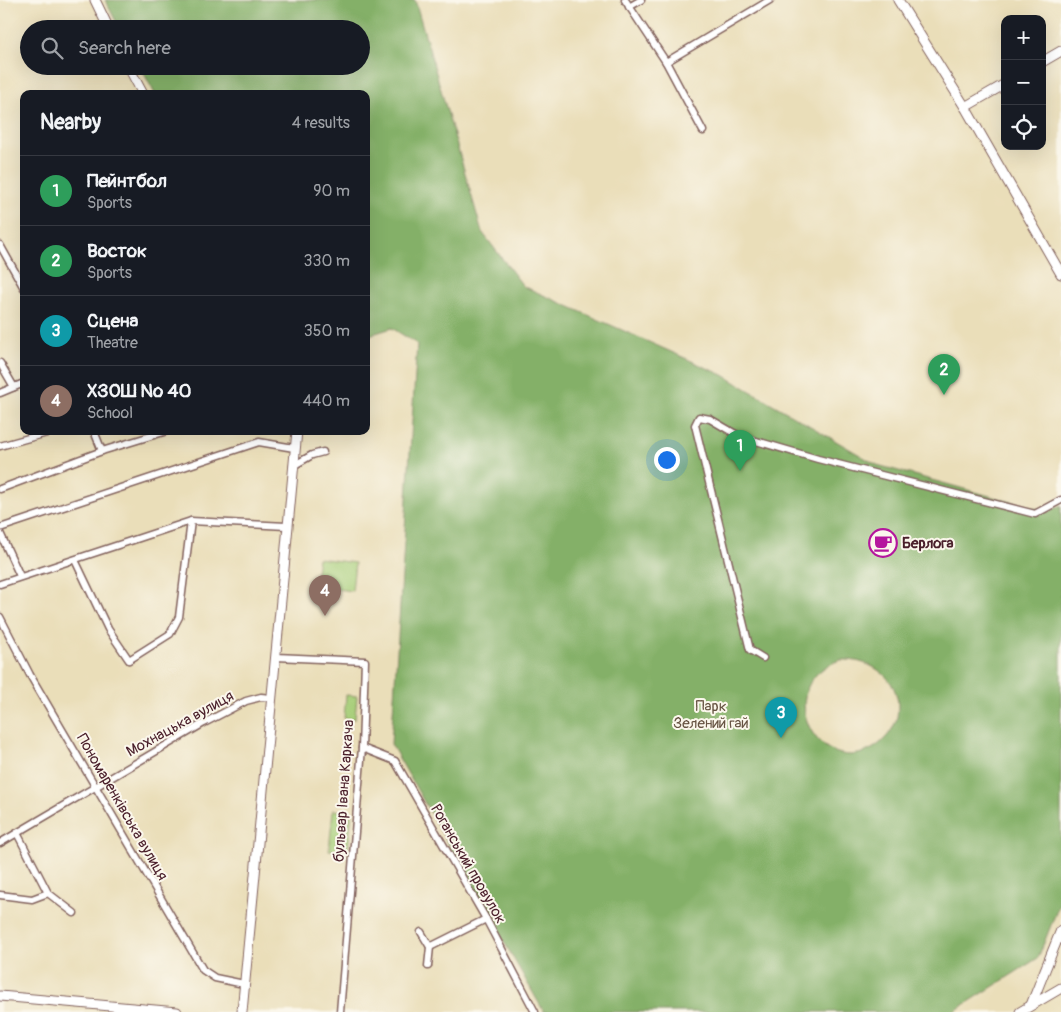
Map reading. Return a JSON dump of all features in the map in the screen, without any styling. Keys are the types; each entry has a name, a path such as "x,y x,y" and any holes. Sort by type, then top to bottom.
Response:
{"street":[{"path":"95,0 105,20"},
{"path":"625,0 666,62 703,131"},
{"path":"629,7 641,0"},
{"path":"666,62 770,0"},
{"path":"898,0 1057,259 1061,274"},
{"path":"1045,60 1061,51"},
{"path":"133,75 141,90"},
{"path":"964,107 1001,86"},
{"path":"0,245 20,281"},
{"path":"0,363 14,387"},
{"path":"0,392 20,385"},
{"path":"763,658 750,650 695,425 700,417 710,419 739,436 1035,514 1061,500"},
{"path":"0,446 40,435"},
{"path":"96,435 102,451"},
{"path":"0,489 102,451 154,435"},
{"path":"242,1012 276,657 286,526 296,435"},
{"path":"0,528 259,442 294,448"},
{"path":"292,467 312,455 323,452"},
{"path":"0,584 191,521 286,526"},
{"path":"75,560 108,629 129,660 170,634 179,617 191,521"},
{"path":"0,534 20,576"},
{"name":"Пономаренківська вулиця","path":"0,617 30,675 203,970 215,978 244,984"},
{"name":"бульвар Івана Каркача","path":"276,657 365,661 362,748 340,1012"},
{"name":"Мохнацька вулиця","path":"0,843 246,701 261,697 272,698"},
{"name":"Роганський провулок","path":"362,748 395,761 486,919 535,1012"},
{"path":"18,833 48,893 74,913"},
{"path":"0,896 32,899 48,893"},
{"path":"430,947 486,919"},
{"path":"1031,1005 1061,930"},
{"path":"421,932 430,947 428,966"},
{"path":"1020,1012 1061,988"},
{"path":"0,996 177,1012"}],"green space":[{"name":"Парк Зелений гай","path":"105,0 415,0 482,232 523,286 723,375 877,465 1048,512 1061,505 1061,900 1038,958 953,1012 544,1012 391,744 417,344 392,328 370,335 370,90 153,90 145,75 370,75 370,20 115,20","holes":["840,660 864,663 875,668 891,683 896,693 898,704 896,722 886,738 875,747 854,755 835,752 820,742 809,726 804,708 807,689 818,672"]},
{"path":"318,558 355,563 352,591 314,586"},
{"path":"346,695 357,696 355,719 344,718"},
{"path":"333,810 352,812 348,851 329,850"}],"place":[{"name":"Восток","path":"944,395"},
{"name":"Пейнтбол","path":"740,471"},
{"name":"Берлога","path":"883,543"},
{"name":"ХЗОШ № 40","path":"325,616"},
{"name":"Сцена","path":"781,738"}]}
